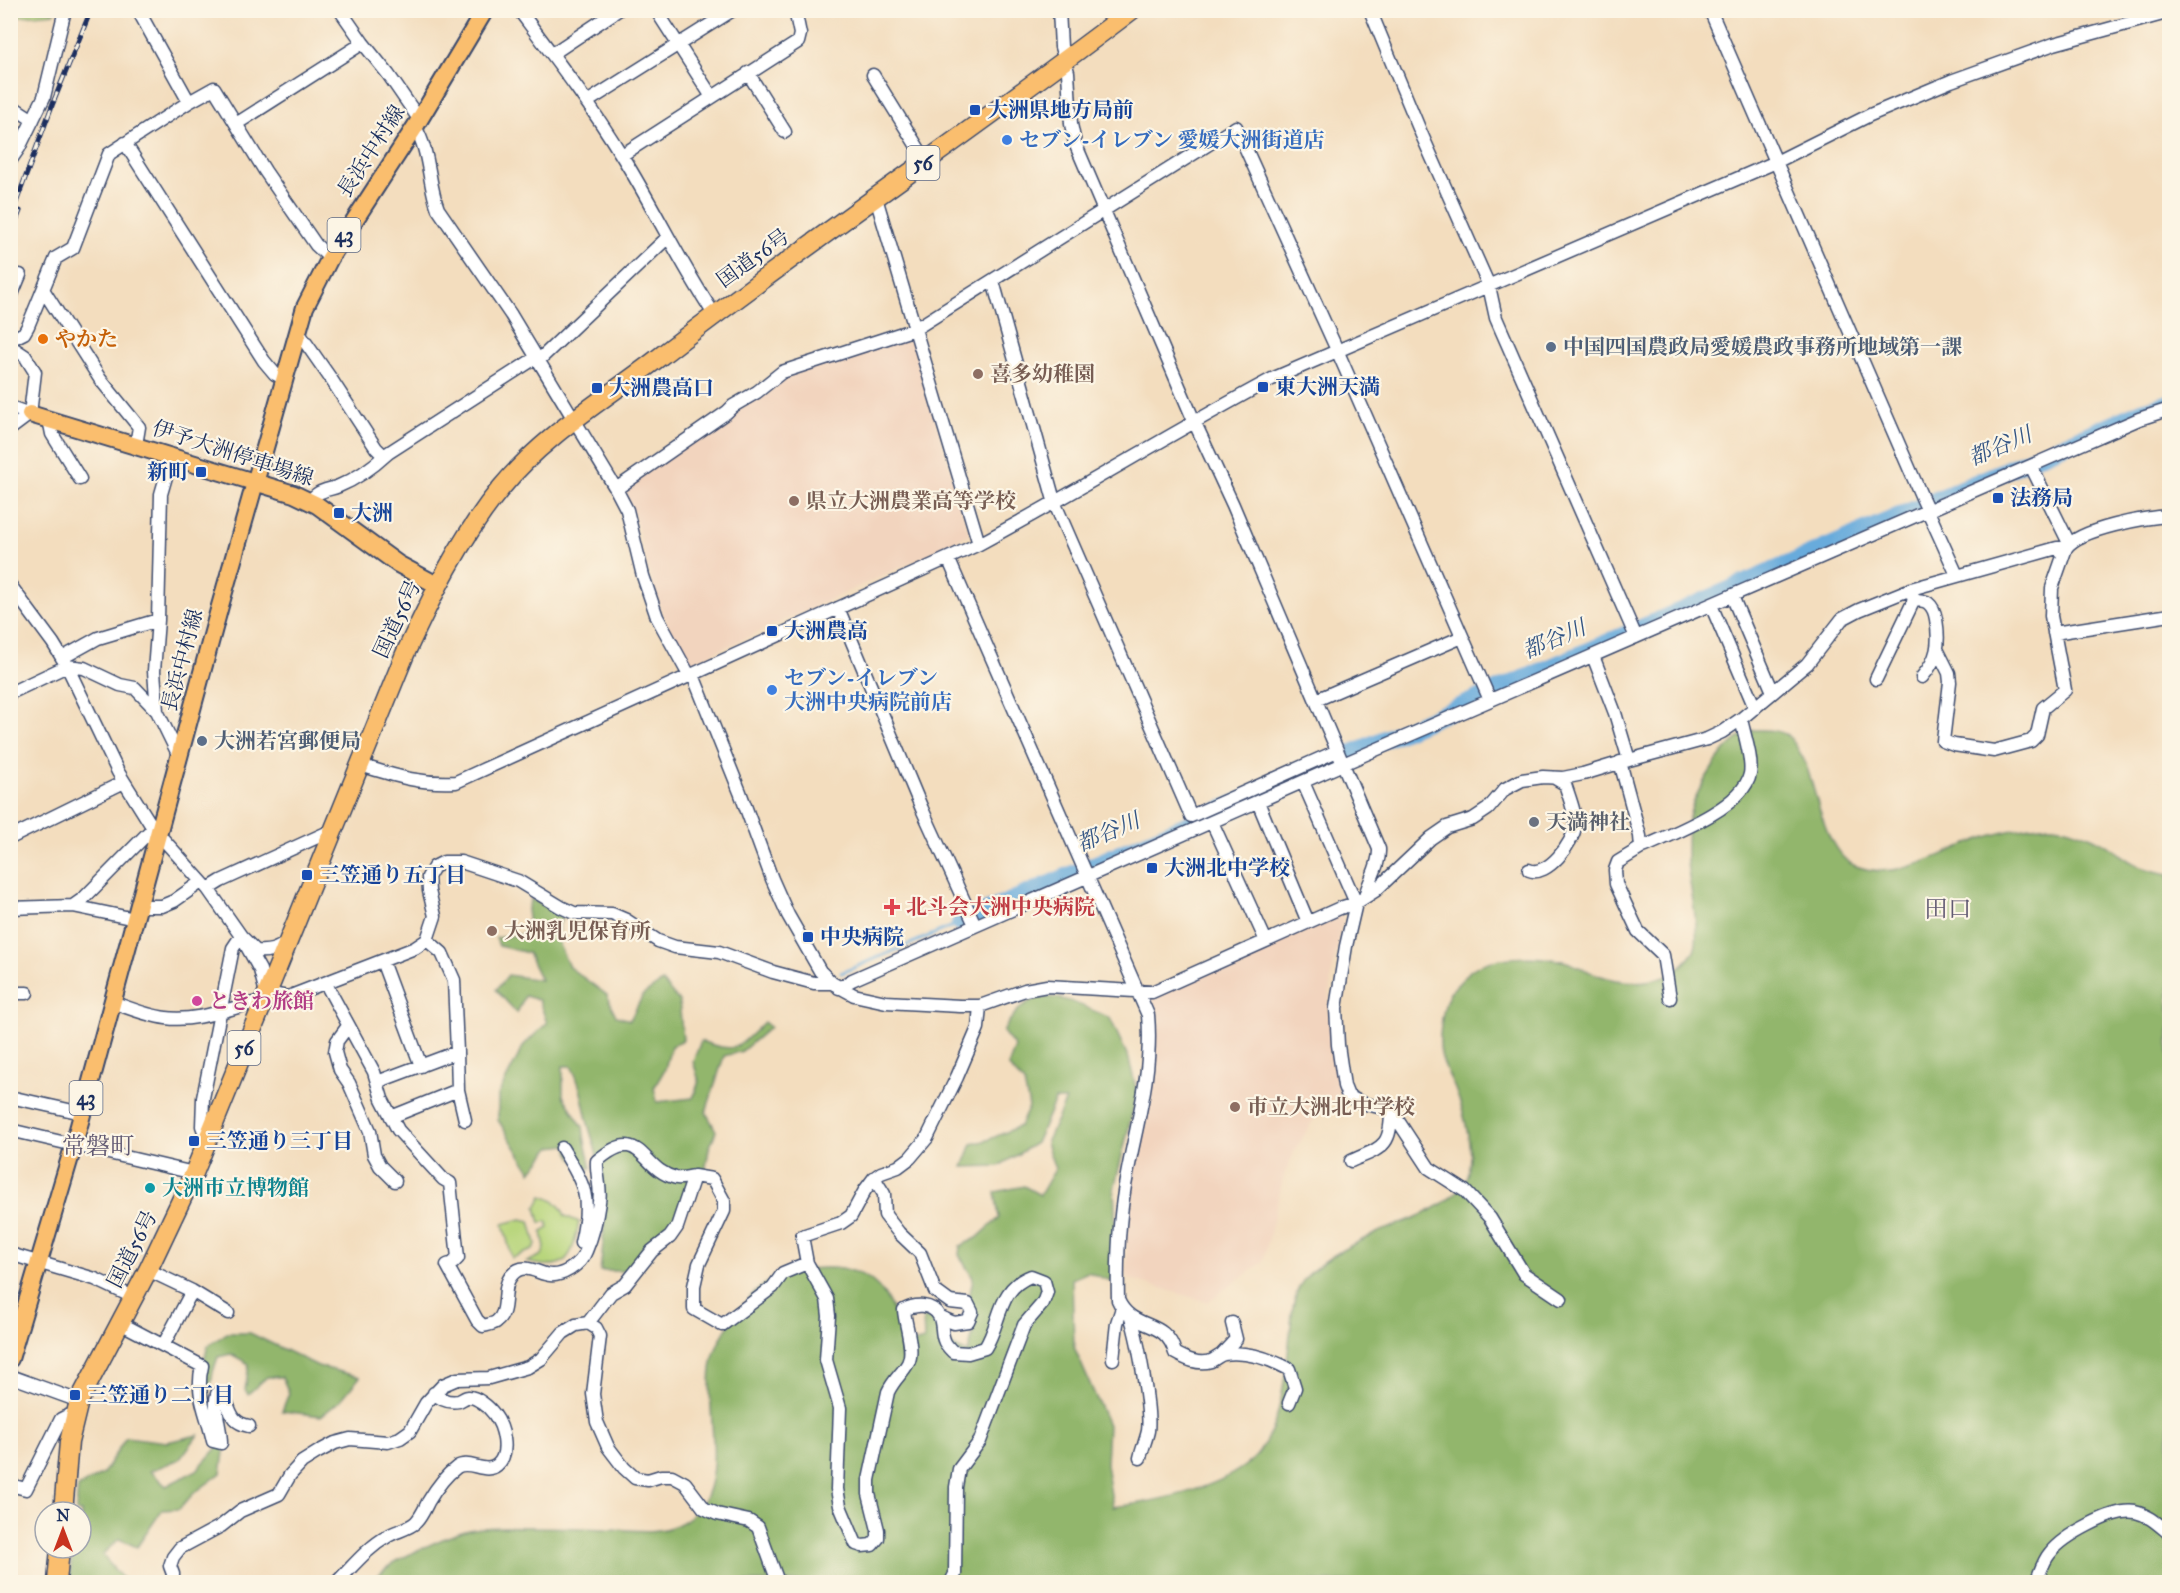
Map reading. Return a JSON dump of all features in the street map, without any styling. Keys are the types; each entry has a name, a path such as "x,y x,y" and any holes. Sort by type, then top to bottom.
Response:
{"highway":[{"name":"国道56号","path":"64,1500 69,1442 77,1408 148,1270 194,1173 405,654 437,585 474,524 502,486 532,456 574,420 714,314 1064,62 1132,10"},
{"path":"57,1582 59,1560"}],"main road":[{"name":"長浜中村線","path":"10,1359 74,1144 137,912 156,832 305,308 330,258 417,123 485,10"},
{"name":"伊予大洲停車場線","path":"30,414 294,494 310,502 399,564 437,585"}],"street":[{"path":"10,161 19,148 44,97 66,10"},
{"path":"138,10 189,102"},
{"path":"340,10 388,74 417,123 438,209 511,315 627,510 642,576 657,617 691,676 784,906 820,971 835,986"},
{"path":"519,10 587,102 622,155 697,289 714,314"},
{"path":"552,54 618,10"},
{"path":"656,10 712,97"},
{"path":"587,102 733,10"},
{"path":"622,155 798,42 800,34 795,10"},
{"path":"1059,10 1061,47 1068,72 1071,124 1075,143 1194,421 1233,505 1379,849 1380,857 1361,900 1346,946 1336,1008 1344,1086 1348,1096 1362,1103 1391,1110 1429,1168 1465,1191 1490,1218 1524,1274 1561,1299"},
{"path":"1370,10 1413,116 1489,286 1496,318 1633,633"},
{"path":"1710,10 1957,574"},
{"path":"360,765 405,779 432,783 456,782 979,544 1055,504 1194,421 1272,379 1776,162 1870,115 1957,78 2054,44 2169,12"},
{"path":"236,124 363,43"},
{"path":"748,73 786,132"},
{"path":"873,75 926,161"},
{"path":"10,429 30,414 35,372 25,357 11,347 28,326 56,258 73,248 109,154 214,88 265,171 316,245 330,258"},
{"path":"10,105 33,120"},
{"path":"616,489 733,406 757,392 782,372 915,329 1236,127 1337,350 1488,696"},
{"path":"125,143 264,361 275,374 285,379"},
{"path":"876,198 979,544"},
{"path":"310,502 315,494 340,485 380,461 384,456 538,359 668,237"},
{"path":"10,299 20,275"},
{"path":"993,280 1055,504 1194,822"},
{"path":"44,291 100,379 138,428 136,445"},
{"path":"297,335 301,336 332,379 376,448 384,456"},
{"path":"10,407 30,414"},
{"path":"835,986 852,980 972,919 1340,758 1488,696 1593,656 1633,633 1732,596 1926,506 2031,466 2139,419 2169,409"},
{"path":"50,419 52,434 80,479"},
{"path":"157,711 154,671 158,620 161,495 172,456"},
{"path":"1938,651 1949,673 1950,682 1943,741 1954,745 1994,751 2031,741 2037,735 2043,708 2065,690 2051,616 2052,588 2068,545 2031,466"},
{"path":"112,1002 164,1018 178,1019 221,1011 263,999 288,997 415,948 427,940 435,916 428,877 434,867 444,862 461,862 518,881 574,913 612,914 626,920 658,941 675,947 719,952 772,972 835,986 854,995 886,1002 980,1006 1025,990 1047,986 1152,992 1361,900 1431,838 1447,827 1473,819 1488,809 1505,789 1522,780 1563,778 1582,774 1707,739 1722,732 1755,708 1807,664 1842,619 1912,594 1957,574 2068,545 2081,537 2122,523 2169,516"},
{"path":"948,558 1148,1016 1150,1041 1146,1085 1126,1178 1118,1282 1118,1300 1131,1318 1136,1333 1147,1403 1148,1429 1140,1458"},
{"path":"10,585 64,662 124,782 156,832 205,885 241,936 260,970 263,999"},
{"path":"1912,594 1927,602 1935,611 1940,640 1938,651 1922,677"},
{"path":"1876,679 1912,594"},
{"path":"1732,596 1773,692"},
{"path":"1711,605 1755,708"},
{"path":"838,608 922,809 972,919"},
{"path":"2054,633 2169,615"},
{"path":"10,693 64,662 98,638 158,620"},
{"path":"1316,700 1462,637"},
{"path":"1593,656 1615,713 1641,848"},
{"path":"64,662 84,668 120,685 135,688 157,711 179,756"},
{"path":"1670,998 1663,955 1638,931 1616,884 1615,870 1618,862 1641,848 1728,805 1739,792 1750,776 1750,763 1741,719"},
{"path":"1194,822 1212,822 1303,782 1340,758"},
{"path":"1529,870 1540,872 1553,865 1569,842 1575,826 1565,784 1555,778"},
{"path":"10,838 124,782"},
{"path":"1303,782 1361,900"},
{"path":"1258,801 1308,922"},
{"path":"1212,822 1266,941"},
{"path":"10,908 73,906 137,912 162,906 335,829"},
{"path":"73,906 156,832"},
{"path":"241,936 256,951 267,952 287,942"},
{"path":"207,1139 202,1126 203,1098 233,948 241,936"},
{"path":"427,940 442,953 454,980 458,1090 465,1120"},
{"path":"382,961 421,1066"},
{"path":"326,984 370,1065 382,1099 398,1130 442,1179 450,1183 458,1258 447,1265 477,1320 483,1326 496,1322 501,1315 507,1281 516,1271 528,1269 544,1274 559,1275 572,1267 586,1252 600,1202 600,1188 596,1177 597,1161 608,1151 621,1146 636,1148 662,1171 676,1178 694,1176 712,1179 724,1201 724,1211 699,1264 694,1286 694,1308 722,1325 773,1287 783,1273 807,1263"},
{"path":"10,993 27,993"},
{"path":"874,1178 884,1194 885,1215 899,1233 920,1253 935,1292 950,1302 968,1304 972,1312 968,1321 954,1323 940,1317 934,1310 924,1305 912,1305 904,1310 911,1353 908,1363 894,1379 888,1392 869,1480 869,1494 878,1538 872,1545 862,1546 856,1544 840,1506 837,1489 840,1408 826,1360 829,1316 827,1299 807,1263 802,1236 841,1223 851,1215 874,1178 898,1167 910,1158 927,1138 978,1028 980,1006"},
{"path":"348,1026 337,1041 335,1052 340,1070 349,1083 370,1131 373,1153 380,1166 395,1181"},
{"path":"377,1082 457,1052"},
{"path":"391,1117 458,1090"},
{"path":"10,1097 82,1113"},
{"path":"1352,1161 1382,1147 1391,1131 1391,1110"},
{"path":"10,1130 194,1173"},
{"path":"559,1275 574,1260 580,1250 586,1210 584,1185 562,1148"},
{"path":"588,1323 602,1302 611,1293 625,1285 652,1251 670,1237 676,1227 694,1176"},
{"path":"10,1254 95,1278 133,1297"},
{"path":"148,1270 192,1291 228,1313"},
{"path":"940,1317 944,1342 953,1352 968,1353 985,1348 991,1338 1005,1296 1018,1281 1031,1276 1044,1281 1047,1292 1043,1303 1024,1325 980,1441 959,1469 956,1487 955,1574 951,1582"},
{"path":"164,1344 192,1291"},
{"path":"1113,1359 1117,1323 1122,1308"},
{"path":"1131,1318 1163,1332 1172,1341 1175,1353 1191,1362 1211,1361 1222,1354 1236,1339 1232,1323"},
{"path":"120,1323 164,1344 202,1366 200,1395 213,1441 221,1443 215,1402 217,1394 223,1394 233,1418 240,1424 249,1426"},
{"path":"172,1582 170,1566 180,1548 221,1526 240,1511 279,1494 290,1475 302,1462 335,1443 350,1439 388,1442 400,1438 410,1431 435,1393 443,1385 457,1379 489,1378 528,1367 541,1359 563,1333 576,1325 588,1323 596,1328 600,1336 593,1394 597,1422 608,1447 635,1478 648,1480 661,1476 672,1476 686,1483 704,1508 717,1514 749,1521 758,1527 778,1582"},
{"path":"1222,1354 1250,1355 1273,1361 1289,1369 1295,1388 1289,1403"},
{"path":"10,1376 77,1408 61,1419 26,1490 10,1485"},
{"path":"337,1582 354,1562 372,1547 387,1536 416,1522 438,1487 459,1466 488,1468 497,1465 503,1455 502,1426 492,1411 476,1399 468,1397 459,1401 449,1401 440,1398 435,1393"},
{"path":"2036,1582 2048,1556 2058,1543 2116,1513 2133,1512 2150,1517 2169,1534"}],"shaded area":[{"name":"県立大洲農業高等学校","path":"911,335 969,534 689,664 685,663 657,600 634,514 623,488 793,369"},
{"name":"市立大洲北中学校","path":"1342,915 1328,1009 1339,1092 1312,1122 1296,1148 1284,1175 1263,1262 1207,1302 1127,1278 1126,1214 1154,1029 1149,997"}],"green space":[{"path":"11,10 55,11 54,13 11,17"},
{"path":"1754,730 1781,733 1793,742 1804,760 1823,820 1836,849 1856,866 1887,871 1903,868 1993,835 2024,828 2049,826 2067,828 2084,834 2139,866 2169,874 2169,1582 372,1582 388,1567 406,1556 446,1538 474,1529 538,1527 651,1531 677,1525 696,1512 707,1494 712,1473 710,1379 715,1351 729,1325 750,1297 768,1282 788,1273 824,1268 849,1270 864,1276 878,1286 899,1325 908,1360 909,1344 924,1340 923,1317 934,1320 944,1342 968,1353 973,1333 968,1321 968,1304 973,1278 959,1255 960,1246 977,1238 999,1218 995,1192 1024,1186 1040,1195 1055,1169 1046,1143 1066,1100 1055,1100 1036,1143 999,1166 963,1167 972,1144 988,1140 1020,1126 1029,1107 1024,1083 1008,1066 1015,1047 1003,1032 1014,1015 1025,1004 1038,998 1050,997 1079,1004 1110,1018 1129,1059 1137,1093 1114,1189 1116,1236 1112,1282 1088,1272 1072,1279 1074,1347 1108,1425 1106,1464 1113,1507 1187,1492 1223,1479 1239,1470 1258,1454 1274,1424 1283,1386 1294,1304 1302,1282 1323,1262 1342,1250 1439,1206 1458,1190 1465,1180 1470,1160 1468,1134 1462,1109 1443,1063 1440,1047 1443,1014 1450,992 1471,970 1491,961 1503,959 1528,957 1552,959 1567,962 1611,979 1637,982 1662,977 1684,964 1696,946 1694,909 1687,861 1688,823 1694,801 1721,755 1736,740"},
{"path":"531,899 562,918 558,927 559,945 569,967 607,995 616,1016 630,1020 643,995 662,982 679,1001 683,1040 671,1046 665,1069 654,1088 657,1102 693,1098 699,1081 693,1061 701,1041 730,1048 742,1043 764,1022 770,1027 742,1051 724,1056 706,1112 716,1131 709,1149 705,1172 693,1174 668,1234 634,1271 600,1271 604,1215 603,1187 597,1154 577,1078 571,1066 563,1066 563,1096 583,1127 591,1168 578,1164 566,1145 551,1147 531,1172 498,1120 498,1095 524,1045 547,1023 539,1000 525,996 517,1013 496,990 508,975 541,980 528,953 499,946 496,938 530,933 527,910"},
{"path":"542,1196 556,1203 565,1216 579,1222 570,1254 565,1260 551,1265 527,1262 542,1255 545,1248 542,1232 549,1228 547,1221 540,1223 536,1207"},
{"path":"521,1219 530,1221 536,1244 533,1250 512,1258 503,1224"},
{"path":"227,1333 250,1333 318,1366 360,1377 340,1401 321,1416 282,1411 289,1393 282,1377 267,1377 248,1394 245,1390 249,1364 231,1354 218,1357 209,1397 199,1395 199,1378 208,1346"},
{"path":"198,1435 180,1459 150,1471 166,1486 197,1470 221,1443 225,1446 221,1473 193,1494 179,1509 162,1510 137,1547 119,1539 102,1555 122,1578 120,1582 69,1582 72,1560 93,1560 93,1500 77,1500 78,1487 103,1474 126,1437 167,1442"}],"waterway":[{"name":"都谷川","path":"960,923 2142,411 2170,403"},
{"path":"841,973 960,923"}],"railway":[{"path":"10,219 53,103 91,10"},
{"path":"10,235 20,211"}],"place":[{"name":"大洲県地方局前","path":"975,110"},
{"name":"セブン-イレブン 愛媛大洲街道店","path":"1007,140"},
{"name":"やかた","path":"43,339"},
{"name":"中国四国農政局愛媛農政事務所地域第一課","path":"1551,347"},
{"name":"喜多幼稚園","path":"978,374"},
{"name":"東大洲天満","path":"1263,387"},
{"name":"大洲農高口","path":"597,388"},
{"name":"新町","path":"201,472"},
{"name":"法務局","path":"1998,498"},
{"name":"県立大洲農業高等学校","path":"794,501"},
{"name":"大洲","path":"339,513"},
{"name":"大洲農高","path":"772,631"},
{"name":"セブン-イレブン 大洲中央病院前店","path":"772,690"},
{"name":"大洲若宮郵便局","path":"202,741"},
{"name":"天満神社","path":"1534,822"},
{"name":"大洲北中学校","path":"1152,868"},
{"name":"三笠通り五丁目","path":"307,875"},
{"name":"北斗会大洲中央病院","path":"892,907"},
{"name":"大洲乳児保育所","path":"492,931"},
{"name":"中央病院","path":"808,937"},
{"name":"ときわ旅館","path":"197,1001"},
{"name":"市立大洲北中学校","path":"1235,1107"},
{"name":"三笠通り三丁目","path":"194,1141"},
{"name":"大洲市立博物館","path":"150,1188"},
{"name":"三笠通り二丁目","path":"75,1395"}],"district":[{"name":"田口","path":"1948,909"},
{"name":"常磐町","path":"98,1146"}]}
